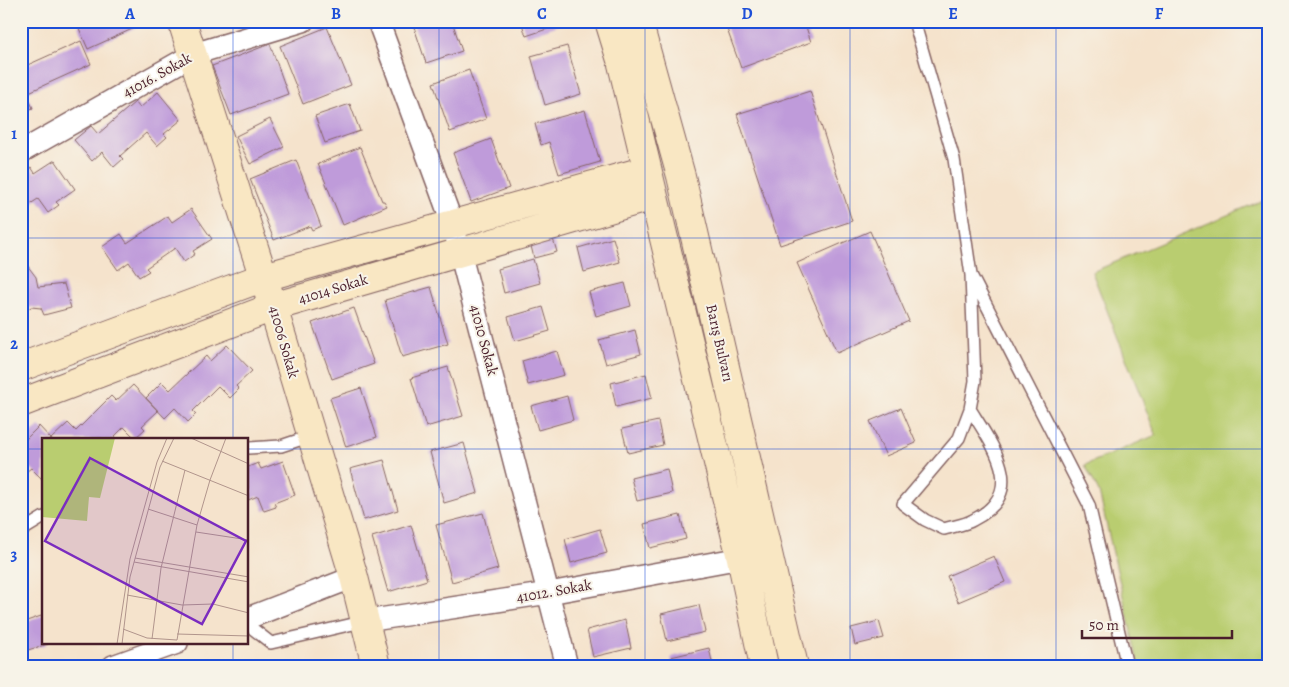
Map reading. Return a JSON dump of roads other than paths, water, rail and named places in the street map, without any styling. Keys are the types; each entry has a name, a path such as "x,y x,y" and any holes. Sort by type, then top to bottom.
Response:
{"street":[{"name":"41006 Sokak","path":"182,21 274,307 354,577 376,666"},
{"name":"41016. Sokak","path":"21,152 194,54 304,21"},
{"name":"41010 Sokak","path":"378,21 457,238 567,666"},
{"name":"Barış Bulvarı","path":"609,21 622,60 741,558 764,666"},
{"name":"Barış Bulvarı","path":"638,21 681,176 794,666"},
{"name":"41014 Sokak","path":"21,367 264,277 457,238 650,183 681,176"},
{"name":"41014 Sokak","path":"21,403 457,238"},
{"path":"741,558 769,552"},
{"name":"41012. Sokak","path":"366,621 549,593 741,558"},
{"path":"249,618 354,577"},
{"path":"113,666 174,644"}],"lane":[{"path":"914,21 954,158 971,275 976,381 970,409 958,438 903,504 925,520 944,529 974,520 993,505 1004,484 1003,469 995,450 970,409"},
{"path":"971,275 1089,504 1127,666"},
{"path":"249,448 281,446 311,436"},
{"path":"21,531 42,518"},
{"path":"249,626 270,643 366,621"}]}
